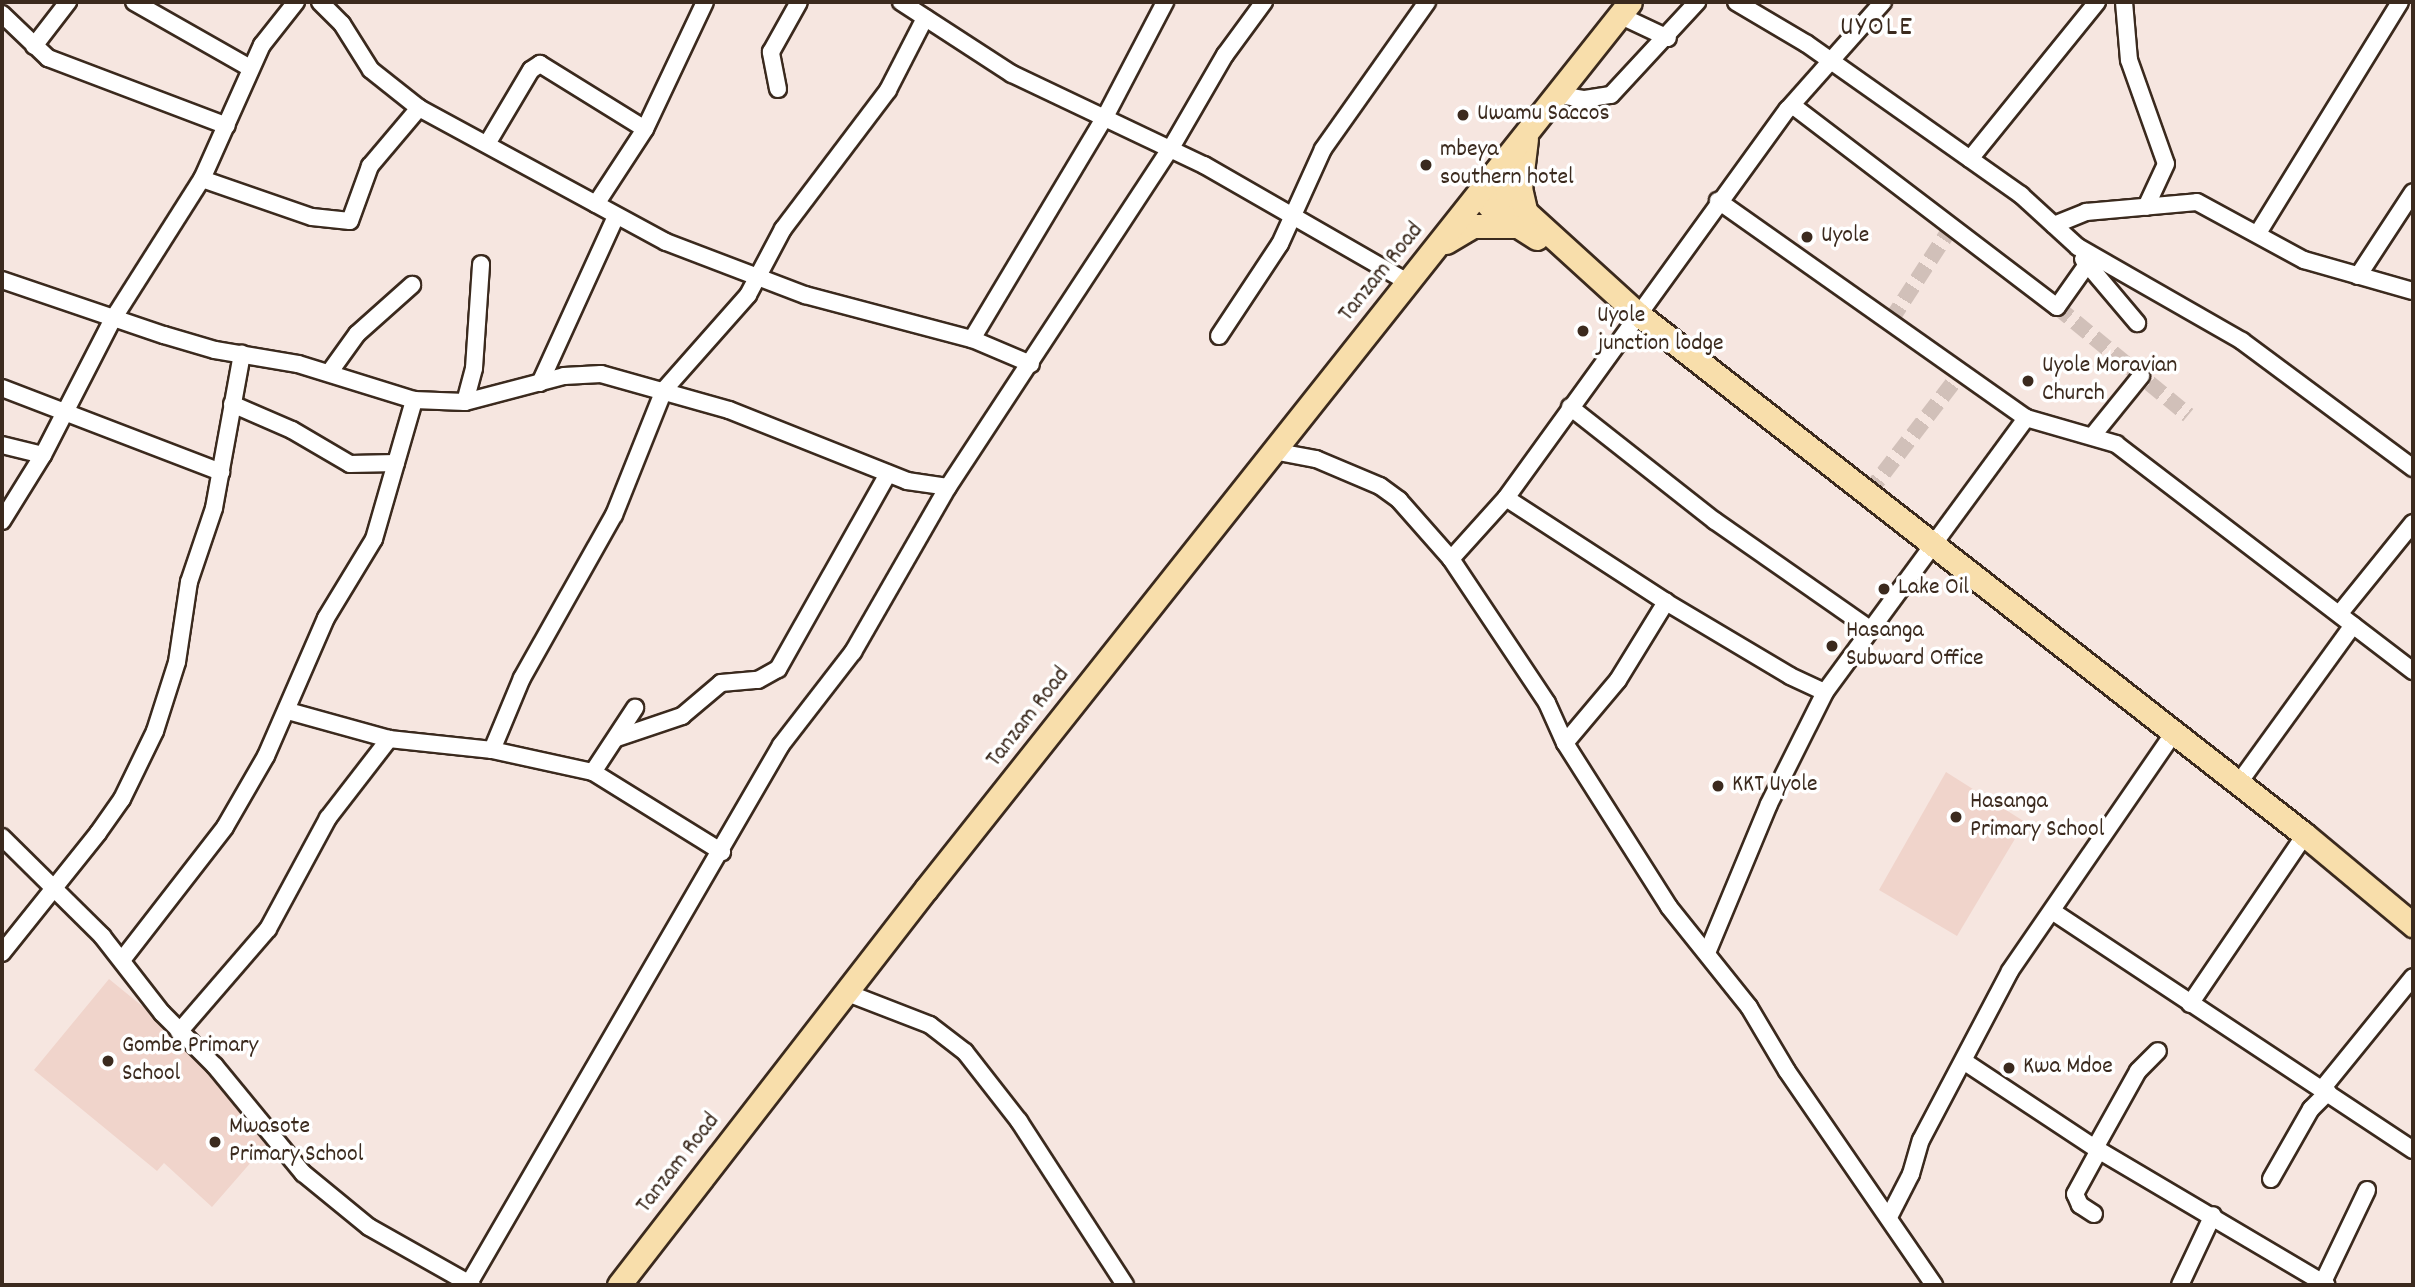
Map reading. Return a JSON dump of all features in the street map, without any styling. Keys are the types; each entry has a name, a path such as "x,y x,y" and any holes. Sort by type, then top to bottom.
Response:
{"highway":[{"name":"Tanzam Road","path":"619,1285 845,992 1559,95 1624,9"},
{"path":"1524,221 1520,165 1528,133"},
{"path":"1482,190 1493,211 1524,221 1595,276 1639,314 2305,835 2413,925"},
{"path":"1436,249 1480,225 1524,221"}],"street":[{"path":"34,46 68,2"},
{"path":"134,2 250,68"},
{"path":"2,521 43,454 113,319 202,179 250,68 296,2"},
{"path":"320,2 342,24 371,70 419,108 666,242 805,295 972,339 1031,364"},
{"path":"596,204 645,129 705,2"},
{"path":"778,89 771,52 799,2"},
{"path":"901,2 1012,74 1171,148 1409,283"},
{"path":"972,339 1105,117 1166,2"},
{"path":"2,837 55,886 122,960 179,1032 215,1066 303,1173 335,1202 470,1285 722,852 774,755 853,652 948,487 1171,148 1231,45 1264,2"},
{"path":"1219,336 1293,217 1323,149 1427,2"},
{"path":"1559,95 1585,99 1611,95 1668,38 1697,2"},
{"path":"1736,2 1830,61 1970,159 2078,247 2242,341 2413,468"},
{"path":"1451,559 1506,498 1718,201 1792,105 1883,2"},
{"path":"1970,159 2097,2"},
{"path":"2123,2 2129,60 2166,164 2146,207"},
{"path":"2258,233 2397,3"},
{"path":"1624,9 1668,38"},
{"path":"2,14 34,46 82,74 227,126"},
{"path":"492,750 522,678 614,515 664,390 760,277 783,229 888,90 925,18"},
{"path":"487,144 531,69 540,64 645,129"},
{"path":"1792,105 2057,307 2086,267"},
{"path":"202,179 312,217 350,221 370,166 419,108"},
{"path":"2358,276 2413,192"},
{"path":"1718,201 2026,418 2094,434 2144,463 2413,671"},
{"path":"2054,225 2086,212 2197,202 2304,260 2413,291"},
{"path":"540,383 615,216"},
{"path":"2078,247 2086,267 2137,323"},
{"path":"465,402 474,368 481,264"},
{"path":"2,280 113,319 242,354 329,373 414,400 465,402 583,373 664,390 888,474 925,486 948,487"},
{"path":"329,373 357,334 412,285"},
{"path":"2,953 122,799 155,731 177,662 189,582 221,472 242,354"},
{"path":"2094,434 2141,376"},
{"path":"2,388 221,472"},
{"path":"122,960 225,827 288,711 326,618 370,547 414,400"},
{"path":"232,404 292,430 350,464 396,463"},
{"path":"1570,407 1715,521 1870,629"},
{"path":"1707,953 1769,804 1825,692 1931,543 2026,418"},
{"path":"2,445 43,454"},
{"path":"1273,451 1316,459 1380,486 1399,500 1451,559 1547,703 1565,743 1669,907 1749,1007 1787,1071 1890,1215 1934,1285"},
{"path":"617,738 682,716 726,681 758,680 778,669 888,474"},
{"path":"1506,498 1666,602 1790,676 1825,692"},
{"path":"2340,613 2413,523"},
{"path":"1565,743 1618,680 1666,602"},
{"path":"2238,785 2353,625"},
{"path":"593,772 635,708"},
{"path":"288,711 389,739 492,750 593,772 625,788 722,852"},
{"path":"1890,1215 1911,1174 1921,1140 1965,1062 2004,982 2174,732"},
{"path":"179,1032 268,929 328,818 389,739"},
{"path":"2190,1004 2305,835"},
{"path":"2052,911 2413,1150"},
{"path":"2271,1179 2311,1109 2413,977"},
{"path":"845,992 930,1025 965,1052 1019,1121 1125,1285"},
{"path":"2094,1214 2080,1205 2075,1194 2138,1071 2158,1051"},
{"path":"1965,1062 2097,1149 2213,1215 2325,1284 2367,1190"},
{"path":"2180,1285 2213,1215"}],"shaded area":[{"path":"1946,772 2025,822 1957,936 1879,890"},
{"path":"109,979 233,1080 274,1136 212,1207 164,1163 157,1171 34,1070"}],"tunnel":[{"path":"1891,320 1950,229"},
{"path":"2057,307 2188,415"},
{"path":"1869,492 1963,370"}],"place":[{"name":"Uwamu Saccos","path":"1463,115"},
{"name":"mbeya southern hotel","path":"1426,165"},
{"name":"Uyole","path":"1807,237"},
{"name":"Uyole junction lodge","path":"1583,331"},
{"name":"Uyole Moravian Church","path":"2028,381"},
{"name":"Lake Oil","path":"1884,589"},
{"name":"Hasanga Subward Office","path":"1832,646"},
{"name":"KKT Uyole","path":"1718,786"},
{"name":"Hasanga Primary School","path":"1956,817"},
{"name":"Gombe Primary School","path":"108,1061"},
{"name":"Kwa Mdoe","path":"2009,1068"},
{"name":"Mwasote Primary School","path":"215,1142"}],"district":[{"name":"UYOLE","path":"1877,29"}]}
